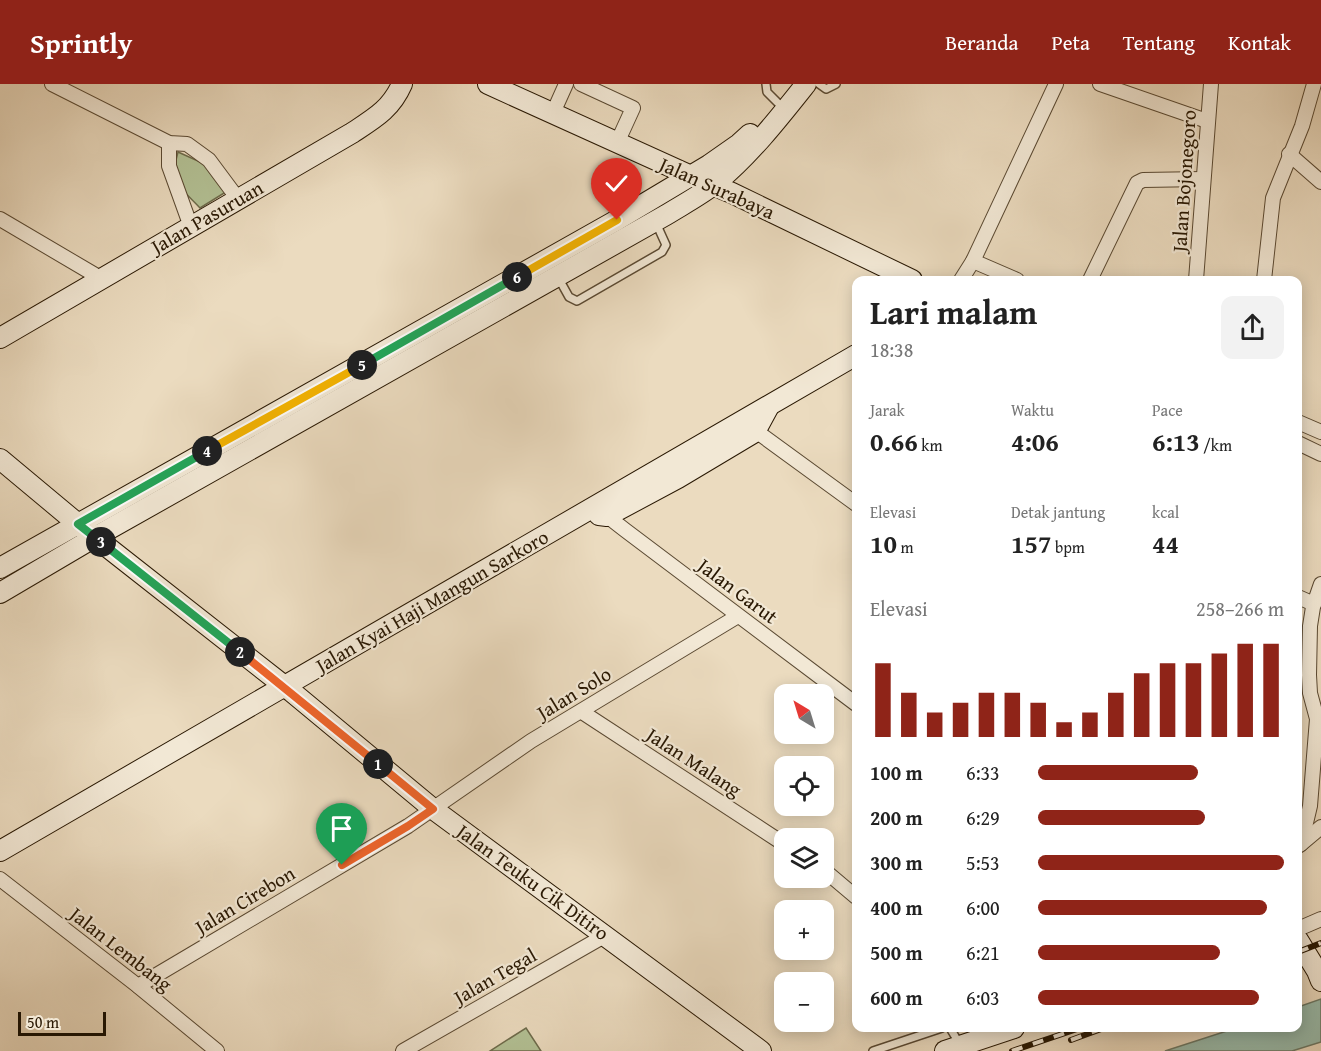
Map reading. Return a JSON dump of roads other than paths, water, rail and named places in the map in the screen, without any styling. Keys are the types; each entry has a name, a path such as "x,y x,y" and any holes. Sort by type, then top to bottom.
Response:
{"main road":[{"name":"Jalan Pasuruan","path":"0,338 379,116 396,98 402,84"},
{"name":"Jalan Surabaya","path":"490,84 624,128 689,175 904,276"},
{"path":"0,568 394,347 709,165 739,144 778,103 792,84"},
{"path":"0,593 95,537 558,277 714,185 728,173 781,115 806,84"},
{"path":"394,347 405,348 408,352 408,362"},
{"path":"604,510 750,426 768,408 852,357"},
{"name":"Jalan Teuku Cik Ditiro","path":"0,459 78,524 285,686 433,809 761,1051"},
{"name":"Jalan Kyai Haji Mangun Sarkoro","path":"0,851 584,514 604,510"},
{"path":"1302,946 1320,974"},
{"path":"952,1048 996,1032"}],"street":[{"path":"52,84 169,143 188,144 209,160 238,199"},
{"path":"582,84 633,108 624,128"},
{"path":"1100,84 1207,121"},
{"name":"Jalan Bojonegoro","path":"1196,276 1211,84"},
{"path":"1264,276 1273,198 1289,154 1302,126 1314,109 1314,84"},
{"path":"556,106 566,85"},
{"path":"964,276 973,261 1050,87"},
{"path":"169,143 169,166 190,227"},
{"path":"1289,154 1321,182"},
{"path":"1092,276 1137,183 1143,180 1203,179"},
{"path":"0,219 102,279"},
{"path":"973,261 1008,276"},
{"path":"1302,424 1321,432"},
{"path":"750,426 852,501"},
{"path":"1302,445 1321,454"},
{"name":"Jalan Garut","path":"604,510 738,616 852,701"},
{"path":"1302,838 1316,807 1317,719 1310,693 1309,675 1316,629 1314,604 1321,584"},
{"path":"1302,599 1314,604"},
{"name":"Jalan Solo","path":"433,809 531,741 738,616"},
{"name":"Jalan Malang","path":"582,711 774,837"},
{"name":"Jalan Cirebon","path":"138,986 433,809"},
{"path":"1302,843 1321,827"},
{"path":"834,878 852,894"},
{"name":"Jalan Lembang","path":"0,879 218,1051"},
{"path":"1302,927 1321,919"},
{"name":"Jalan Tegal","path":"404,1051 606,935"}],"lane":[{"path":"766,84 767,92 778,103"},
{"path":"819,84 826,88 836,84"},
{"path":"558,277 569,297 576,301 662,252 666,245 654,221"},
{"path":"873,1051 930,1032"},
{"path":"952,1048 954,1032"}],"railway":[{"path":"1302,950 1321,943"},
{"path":"1012,1051 1068,1032"},
{"path":"1071,1040 1093,1032"}]}
